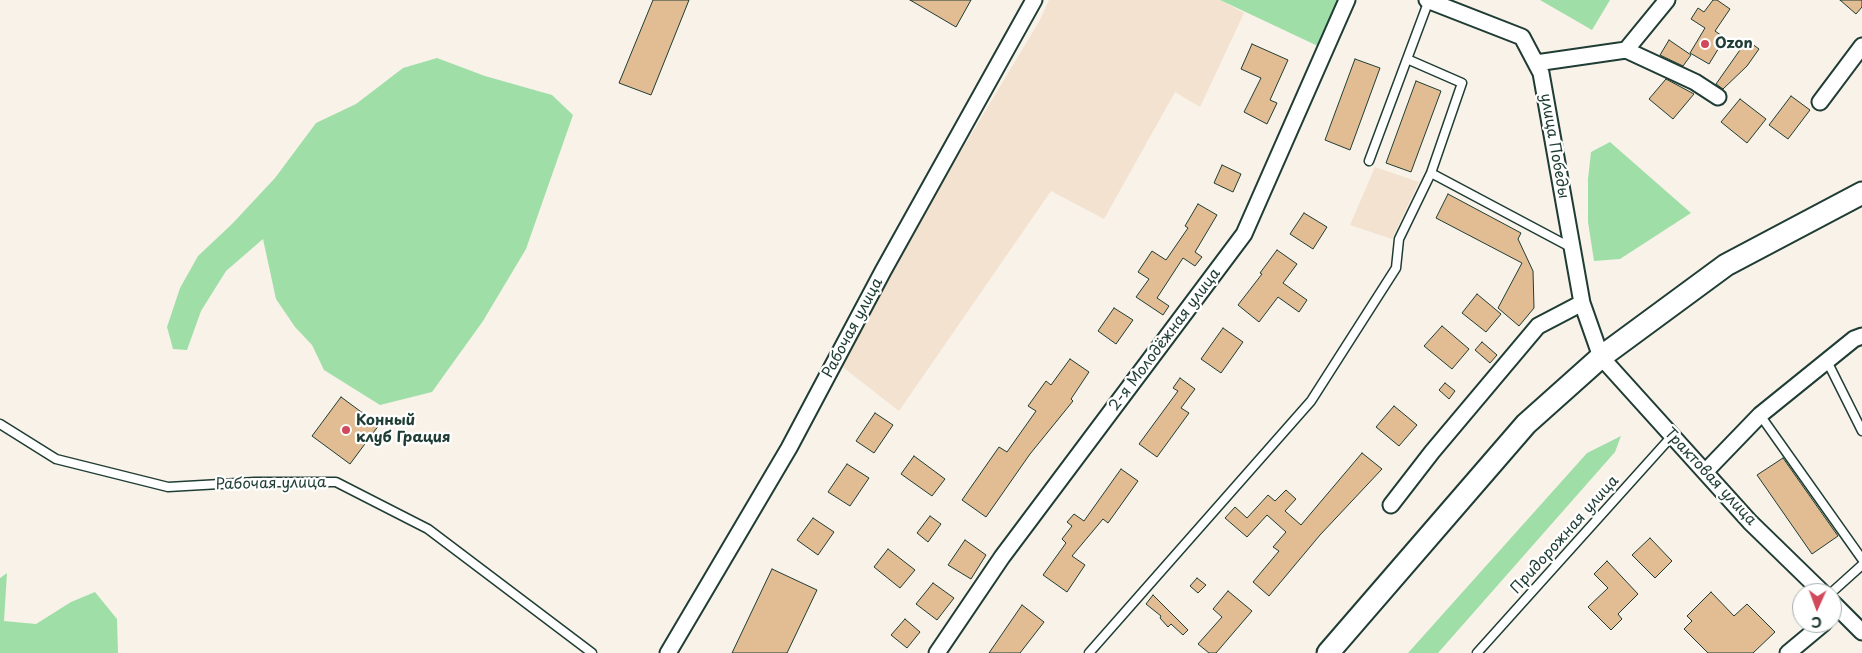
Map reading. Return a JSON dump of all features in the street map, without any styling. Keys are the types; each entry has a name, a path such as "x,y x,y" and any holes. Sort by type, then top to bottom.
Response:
{"main road":[{"path":"1328,653 1526,424 1601,357 1726,265 1862,193"}],"street":[{"name":"Рабочая улица","path":"668,653 789,448 883,272 1034,0"},
{"name":"2-я Молодёжная улица","path":"937,653 1002,557 1244,234 1347,0"},
{"name":"улица Победы","path":"1428,0 1522,37 1541,73 1582,303 1601,357"},
{"path":"1626,50 1667,0"},
{"path":"1820,102 1862,46"},
{"path":"1536,63 1626,50 1695,82 1718,97"},
{"path":"1391,505 1432,452 1538,326 1582,303"},
{"path":"1705,472 1760,415 1854,340 1862,336"},
{"name":"Трактовая улица","path":"1601,357 1750,522 1813,583"},
{"path":"1842,615 1862,632"},
{"path":"1788,653 1812,633"}],"lane":[{"path":"1369,162 1428,0"},
{"path":"1089,653 1311,401 1396,268 1399,238 1431,173 1462,83 1407,59"},
{"path":"1431,173 1572,248"},
{"path":"1827,361 1862,431"},
{"path":"1760,415 1862,559"},
{"name":"Рабочая улица","path":"0,424 56,459 168,487 256,482 336,482 428,529 592,653"},
{"name":"Придорожная улица","path":"1477,653 1672,436"},
{"path":"1842,583 1862,565"}],"shaded area":[{"path":"1049,0 1220,0 1244,13 1200,107 1175,92 1104,219 1051,191 899,411 835,361 1040,20"},
{"path":"1375,167 1419,182 1392,239 1350,225"}],"green space":[{"path":"1220,0 1341,0 1320,47"},
{"path":"1540,0 1610,0 1592,30"},
{"path":"437,58 485,76 552,95 573,115 526,249 483,321 432,392 380,405 324,370 312,345 295,327 276,299 263,239 226,271 201,311 187,350 173,349 167,327 180,288 198,256 232,224 275,178 316,123 356,104 403,68"},
{"path":"1610,142 1691,213 1620,259 1594,261 1588,222 1588,179 1591,152"},
{"path":"1621,436 1615,452 1438,653 1408,653 1587,453"},
{"path":"7,573 4,621 36,624 71,602 95,592 117,619 118,653 0,653 0,578"}],"building":[{"path":"653,0 689,0 651,95 619,83"},
{"path":"910,0 971,0 956,27"},
{"path":"1713,0 1717,0 1730,9 1715,31 1725,38 1709,64 1690,53 1705,28 1691,19 1698,8 1704,12"},
{"path":"1840,0 1862,0 1862,7 1856,14"},
{"path":"1669,40 1691,55 1683,66 1660,55"},
{"path":"1747,40 1759,49 1747,66 1723,89 1716,84"},
{"path":"1252,44 1288,60 1270,100 1277,103 1267,124 1244,112 1261,78 1241,69"},
{"path":"1355,59 1380,68 1350,150 1325,140"},
{"path":"1666,79 1694,94 1673,119 1649,99"},
{"path":"1416,81 1441,91 1411,172 1386,163"},
{"path":"1791,96 1810,110 1788,139 1769,125"},
{"path":"1740,99 1766,119 1747,143 1721,122"},
{"path":"1222,165 1241,174 1233,192 1214,183"},
{"path":"1448,194 1521,233 1518,239 1533,271 1534,308 1519,326 1498,308 1522,263 1436,218"},
{"path":"1198,204 1217,215 1195,252 1202,257 1195,266 1183,258 1157,298 1169,306 1163,315 1136,297 1149,279 1138,272 1152,251 1166,260 1188,228 1185,226"},
{"path":"1304,213 1327,227 1313,249 1290,234"},
{"path":"1277,250 1297,264 1283,283 1307,300 1299,312 1278,297 1259,322 1238,305 1262,274 1260,273"},
{"path":"1477,294 1501,314 1486,332 1462,313"},
{"path":"1114,308 1133,320 1116,344 1098,331"},
{"path":"1442,326 1469,349 1452,369 1424,346"},
{"path":"1223,328 1243,342 1221,373 1201,359"},
{"path":"1482,342 1497,355 1490,363 1475,350"},
{"path":"1070,359 1089,372 1071,399 1073,401 1030,454 986,517 962,500 999,447 1007,452 1036,411 1028,406 1046,381 1051,385"},
{"path":"1180,378 1195,389 1181,408 1189,413 1157,457 1139,444 1178,391 1173,388"},
{"path":"1445,383 1455,391 1449,399 1439,390"},
{"name":"Конный клуб Грация","path":"341,397 379,425 350,464 312,436"},
{"path":"1394,406 1417,425 1399,446 1376,427"},
{"path":"875,413 893,425 874,453 856,441"},
{"path":"1362,453 1382,469 1320,535 1269,596 1253,582 1279,551 1273,547 1286,532 1267,515 1247,537 1225,518 1235,507 1247,518 1268,495 1275,501 1286,490 1296,499 1285,511 1301,525"},
{"path":"914,456 945,479 932,496 901,474"},
{"path":"1783,458 1838,536 1812,554 1757,475"},
{"path":"847,464 869,478 850,506 828,492"},
{"path":"1121,469 1138,481 1108,523 1103,519 1072,556 1085,565 1067,592 1043,575 1066,543 1062,539 1072,526 1067,522 1074,514 1084,521"},
{"path":"930,516 941,524 928,542 917,533"},
{"path":"813,518 834,532 818,555 797,540"},
{"path":"1650,538 1672,561 1655,578 1632,555"},
{"path":"965,540 986,555 971,579 948,565"},
{"path":"888,549 915,570 900,588 874,567"},
{"path":"1607,561 1638,594 1618,614 1622,619 1611,630 1588,607 1608,588 1594,574"},
{"path":"772,569 817,590 787,653 732,653"},
{"path":"1197,578 1206,585 1198,593 1190,586"},
{"path":"933,583 954,598 937,620 916,604"},
{"path":"1228,591 1252,611 1216,653 1209,653 1198,644 1222,617 1213,609"},
{"path":"1711,592 1734,616 1747,604 1775,632 1753,653 1708,653 1684,629 1692,621 1687,616"},
{"path":"1153,595 1188,630 1183,635 1171,624 1168,627 1160,618 1161,616 1146,604"},
{"path":"1022,605 1044,622 1020,653 989,653"},
{"path":"905,619 920,632 907,648 891,635"}],"place":[{"name":"Ozon","path":"1705,44"},
{"name":"Конный клуб Грация","path":"346,430"}]}
